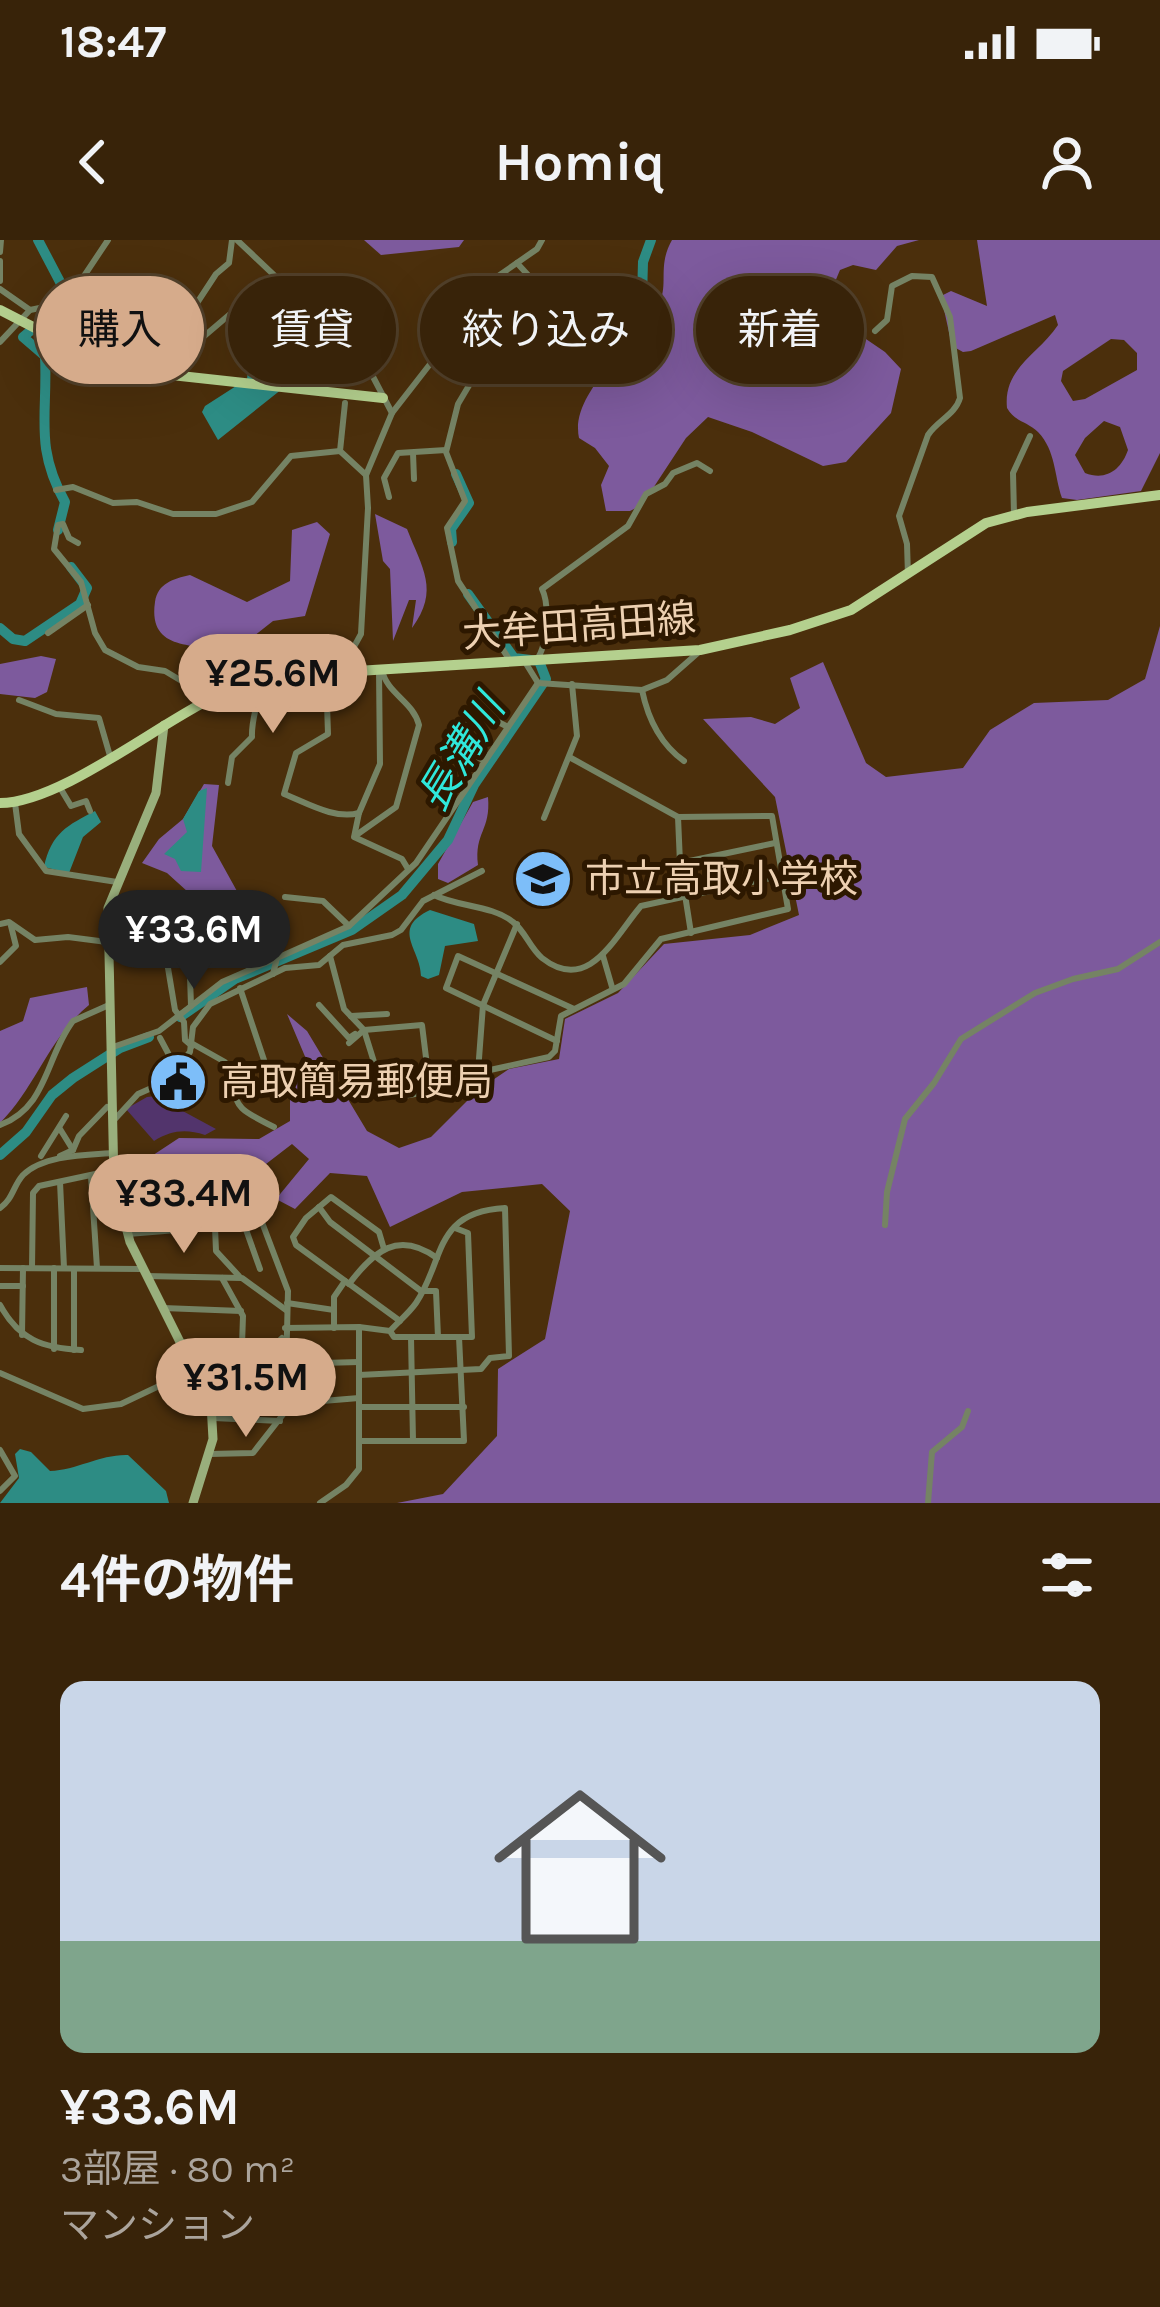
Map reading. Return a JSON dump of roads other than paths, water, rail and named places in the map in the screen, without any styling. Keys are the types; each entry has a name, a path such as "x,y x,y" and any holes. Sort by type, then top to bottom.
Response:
{"main road":[{"path":"0,310 36,329"},
{"path":"204,381 383,398"},
{"name":"大牟田高田線","path":"0,803 36,799 212,698 258,680 700,650 839,615 876,597 969,532 1014,514 1160,495"}],"street":[{"path":"1,240 0,285 30,310"},
{"path":"30,310 66,297 108,240"},
{"path":"204,292 229,263 234,240 275,276"},
{"path":"359,813 350,817 332,813 284,794 296,754 328,734 327,704 308,671 340,663 361,634 368,508 365,475 392,413 441,350 456,297 481,288 537,249 542,240"},
{"path":"511,662 458,581 448,527 466,501 446,450 458,404 477,372 538,350 544,333 539,287 517,262"},
{"path":"875,331 887,320 892,286 912,276 932,277 950,316 959,372 957,410 928,435 899,516 907,544 908,575"},
{"path":"0,342 26,325 30,310"},
{"path":"204,336 228,316"},
{"path":"374,384 392,413"},
{"path":"340,451 345,403"},
{"path":"1014,514 1013,473 1030,436"},
{"path":"388,497 384,478 398,453 446,450"},
{"path":"56,490 74,487 112,502 137,502 173,514 226,512 252,502 291,456 340,451 365,475"},
{"path":"412,452 414,479"},
{"path":"700,650 667,680 642,691 546,686 538,683 530,661 543,652 548,605 542,589 628,526 646,494 673,473 698,463 710,471"},
{"path":"78,543 69,538 63,524 58,525 55,551 77,576 95,633 112,656 148,670 165,670 190,686 204,687 212,698"},
{"path":"48,633 88,604"},
{"path":"354,837 380,764 381,670"},
{"path":"354,837 396,807 419,725 411,708 385,684 381,670"},
{"path":"228,783 232,757 252,737 258,680"},
{"path":"110,1048 159,1031 222,982 350,926 408,869 538,683"},
{"path":"544,818 578,736 572,684"},
{"path":"642,691 664,744 684,760"},
{"path":"19,700 56,714 99,718 110,757"},
{"path":"484,761 456,745 475,710 508,727"},
{"path":"164,724 156,793 108,908 114,1170 127,1234 205,1387 214,1418 197,1501"},
{"path":"330,956 338,996 363,1029 379,1078 397,1097 445,1090 458,1076 549,1057 561,1016 624,984 661,939 788,909 772,816 678,818 572,758"},
{"path":"59,786 71,806 86,801 89,811"},
{"path":"15,803 19,834 46,871 117,882"},
{"path":"678,818 691,933"},
{"path":"354,837 402,860 408,869"},
{"path":"680,863 775,842"},
{"path":"113,1122 138,1094 165,1082 193,1045 193,1028 210,1004 273,974 319,964 343,945 401,930 418,905 482,872"},
{"path":"434,896 503,916 517,924 538,955 550,963 580,969 592,967 641,906 782,876"},
{"path":"285,897 323,901 350,926"},
{"path":"5,923 34,940 68,937 106,942"},
{"path":"0,962 16,946 5,923"},
{"path":"478,1072 483,1005 517,924"},
{"path":"885,1225 887,1192 905,1119 961,1040 1035,993 1118,969 1160,941"},
{"path":"166,956 185,1040 225,1062 232,1098 240,1111 274,1127"},
{"path":"557,1041 446,988 458,956 574,1009"},
{"path":"602,956 613,988"},
{"path":"184,957 191,1006"},
{"path":"273,974 278,958"},
{"path":"240,988 265,1063"},
{"path":"0,1125 33,1103 73,1021 109,1005"},
{"path":"319,1005 349,1038 363,1029 422,1025 430,1090"},
{"path":"351,1016 387,1014"},
{"path":"349,1043 363,1029"},
{"path":"160,1038 176,1068"},
{"path":"165,1082 184,1091 184,1101"},
{"path":"0,1208 10,1200 19,1179 74,1150 79,1136 107,1107"},
{"path":"41,1156 66,1116"},
{"path":"60,1129 74,1150"},
{"path":"40,1166 74,1156 114,1153"},
{"path":"32,1268 33,1193 39,1186 114,1170"},
{"path":"92,1175 97,1268"},
{"path":"0,1305 22,1335 54,1349 78,1350 60,1182"},
{"path":"210,1454 254,1453 280,1421 286,1404 288,1292 252,1196"},
{"path":"384,1249 379,1232 331,1197 306,1217 293,1237 296,1245 400,1321"},
{"path":"319,1207 330,1222 421,1291 436,1291 437,1337"},
{"path":"359,1375 481,1370 490,1358 508,1357 505,1208 484,1209 446,1232 417,1302 390,1331"},
{"path":"127,1234 262,1222"},
{"path":"244,1224 260,1269"},
{"path":"215,1227 216,1251 242,1278 286,1307 334,1310"},
{"path":"181,1342 275,1346 285,1332 359,1327 390,1331 394,1337 472,1337 468,1234 455,1228"},
{"path":"334,1328 334,1297 371,1254 420,1246 437,1258"},
{"path":"0,1268 97,1268 242,1278"},
{"path":"22,1268 22,1335"},
{"path":"54,1349 55,1268"},
{"path":"222,1278 241,1311 242,1345"},
{"path":"0,1286 22,1286"},
{"path":"163,1308 241,1311"},
{"path":"320,1503 346,1485 358,1469 359,1327"},
{"path":"411,1337 412,1441"},
{"path":"360,1441 464,1441 459,1337"},
{"path":"285,1364 359,1362"},
{"path":"0,1373 83,1409 139,1398 195,1369"},
{"path":"205,1387 285,1390"},
{"path":"286,1404 464,1407"},
{"path":"928,1503 932,1452 962,1426 968,1412"},
{"path":"214,1418 280,1421"},
{"path":"0,1450 15,1476 0,1491"}],"water":[{"path":"239,384 306,384 282,389 218,440 202,412"},
{"path":"207,788 201,872 181,871 175,859 164,854 187,832 183,819 199,791"},
{"path":"95,811 101,822 83,837 69,873 44,867 62,832"},
{"path":"430,910 474,924 478,941 445,946 439,975 428,979 421,976 410,932 418,917"},
{"path":"20,1449 31,1452 50,1471 128,1455 166,1491 169,1503 0,1503 19,1478 15,1454"}],"waterway":[{"path":"38,240 69,299 23,337 45,356 46,447 65,502 58,530"},
{"name":"長溝川","path":"643,276 651,240"},
{"name":"長溝川","path":"452,542 451,529 469,503 456,474"},
{"path":"0,628 13,639 25,641 80,604 87,588 71,567"},
{"name":"長溝川","path":"180,1017 235,979 352,930 402,895 448,840 474,785 546,679 539,661 514,658 468,594"},
{"name":"長溝川","path":"0,1155 73,1078 120,1048 149,1037"}],"place":[{"name":"市立高取小学校","path":"543,879"},
{"name":"高取簡易郵便局","path":"178,1082"}]}
